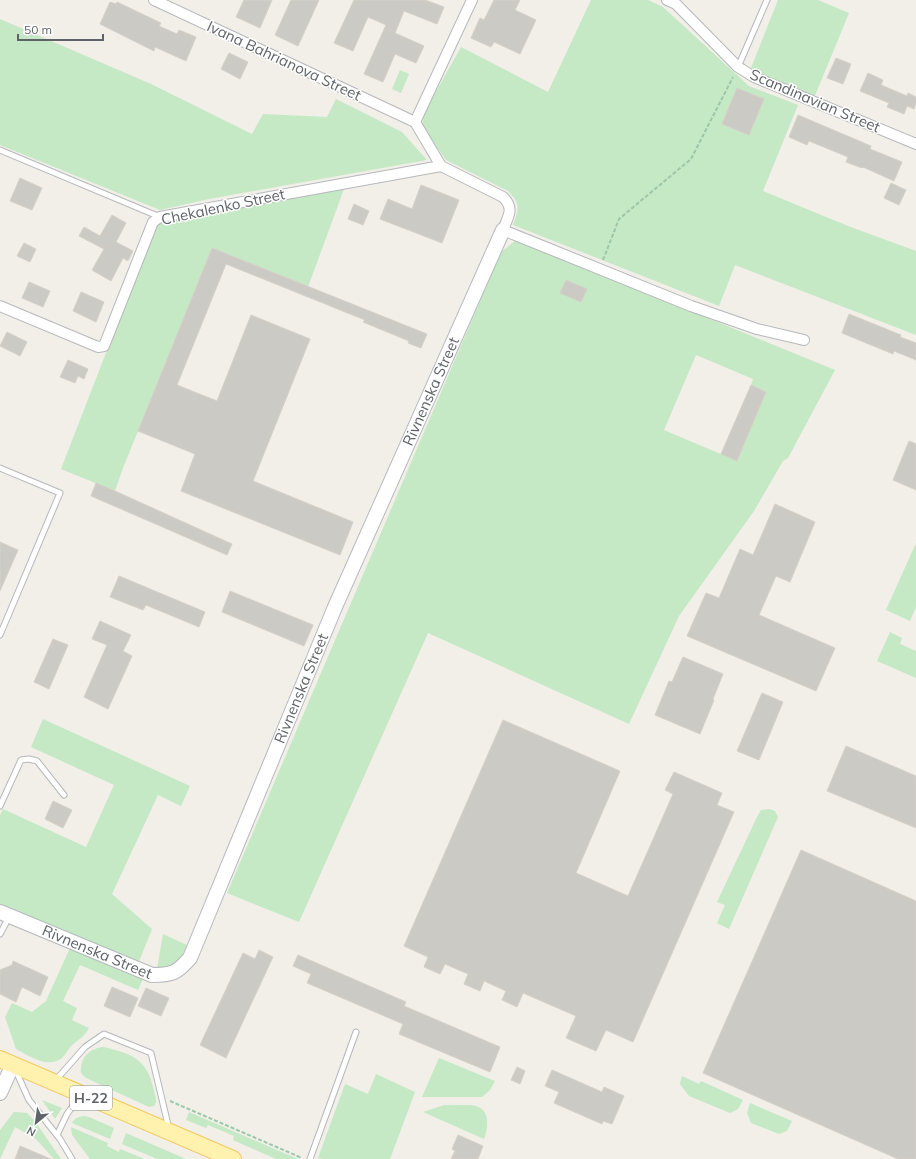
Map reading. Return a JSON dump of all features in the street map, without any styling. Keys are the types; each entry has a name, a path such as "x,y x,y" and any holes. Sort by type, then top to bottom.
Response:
{"main road":[{"name":"Н-22","path":"6,1061 233,1159"}],"street":[{"name":"Ivana Bahrianova Street","path":"154,0 415,122"},
{"path":"472,0 415,122 441,166 503,197 509,203 510,211 503,230 691,306 757,329 804,340"},
{"name":"Scandinavian Street","path":"667,0 676,4 738,67 754,77 916,144"},
{"name":"Chekalenko Street","path":"0,306 98,347 104,346 153,222 160,217 441,166"},
{"name":"Rivnenska Street","path":"5,914 152,975 167,975 180,969 190,958 335,607 503,230"},
{"path":"0,1092 6,1061"}],"lane":[{"path":"738,67 767,0"},
{"path":"0,150 160,217"},
{"path":"0,468 60,493 0,636"},
{"path":"0,806 21,760 29,759 37,761 64,795"},
{"path":"0,934 5,914"},
{"path":"310,1159 356,1032"},
{"path":"54,1082 85,1047 104,1034 151,1053 170,1132"},
{"path":"6,1061 29,1100 57,1135 72,1159"},
{"path":"57,1135 66,1114 81,1094"}],"path":[{"path":"599,269 620,219 691,159 738,67"},
{"path":"162,1097 305,1159"}],"green space":[{"path":"591,0 648,0 663,7 749,86 798,105 763,191 848,226 916,251 916,335 735,265 719,306 513,225 518,207 517,203 508,191 446,160 422,126 424,113 461,47 548,92"},
{"path":"778,0 818,0 849,13 814,98 756,73 751,68"},
{"path":"0,19 151,84 252,134 263,114 327,117 336,99 402,132 427,160 209,199 160,210 0,145"},
{"path":"400,70 409,74 401,93 392,89"},
{"path":"344,189 308,287 212,248 115,491 61,469 158,225 162,222"},
{"path":"516,240 835,370 788,458 783,461 754,511 679,616 629,724 428,633 299,922 227,893 501,252","holes":["696,355 753,379 751,385 766,392 737,461 664,430"]},
{"path":"916,543 916,607 910,621 886,610"},
{"path":"890,632 902,638 900,644 916,651 916,678 877,661"},
{"path":"43,719 190,786 181,806 158,795 112,894 152,929 138,964 0,904 0,815 3,809 86,847 114,785 31,747"},
{"path":"769,809 775,811 778,817 729,929 717,923 725,905 717,902 757,817 761,810"},
{"path":"163,934 187,945 177,963 169,967 157,969"},
{"path":"70,948 143,979 138,990 80,965 63,1001 77,1008 72,1020 89,1028 62,1058 56,1061 45,1062 33,1058 16,1049 5,1017 12,1003 32,1012 46,1001"},
{"path":"104,1047 123,1052 138,1060 143,1065 148,1072 156,1098 154,1106 149,1107 86,1078 81,1073 82,1063 86,1055 94,1049"},
{"path":"439,1058 495,1081 490,1090 482,1097 422,1097"},
{"path":"376,1074 415,1092 390,1159 318,1158 345,1084 368,1094"},
{"path":"682,1076 699,1084 701,1081 743,1100 738,1109 730,1113 689,1096 680,1084"},
{"path":"42,1100 62,1108 55,1119"},
{"path":"750,1103 792,1121 787,1131 779,1134 751,1123 747,1113"},
{"path":"444,1105 473,1105 481,1108 484,1111 487,1120 487,1130 484,1139 423,1112"},
{"path":"14,1112 27,1113 34,1120 61,1159 54,1159 36,1139 15,1127 0,1159 0,1130"},
{"path":"189,1112 298,1159 276,1159 233,1140 234,1136 208,1125 206,1128 186,1120"},
{"path":"84,1116 114,1128 110,1139 72,1123 75,1119"},
{"path":"71,1127 108,1143 107,1146 119,1152 120,1149 145,1159 90,1159 72,1135"},
{"path":"126,1133 186,1159 157,1159 122,1144"}],"building":[{"path":"244,0 272,0 260,28 236,17"},
{"path":"291,0 319,0 298,46 275,35"},
{"path":"354,0 425,0 444,7 437,24 404,11 395,33 424,46 416,63 395,54 383,82 364,74 386,25 368,17 353,51 334,43"},
{"path":"494,0 520,0 515,10 536,20 520,54 494,42 491,47 471,38 480,18 484,20"},
{"path":"110,2 116,4 117,2 161,23 159,26 177,34 179,30 196,37 186,61 155,47 154,51 100,24"},
{"path":"229,53 248,62 240,79 221,69"},
{"path":"836,58 851,64 843,84 827,78"},
{"path":"868,73 883,80 881,85 907,96 908,93 916,97 914,109 907,106 904,114 887,107 889,103 860,91"},
{"path":"737,88 764,99 749,135 722,124"},
{"path":"798,115 871,146 870,149 902,162 894,181 863,167 862,168 846,162 848,157 809,141 807,145 789,137"},
{"path":"20,178 42,188 32,210 10,201"},
{"path":"891,183 906,190 899,205 884,198"},
{"path":"421,185 459,200 442,243 380,219 388,199 412,209"},
{"path":"354,204 369,211 363,225 348,219"},
{"path":"112,215 126,223 116,242 133,251 128,261 123,258 111,281 92,270 104,249 79,236 84,227 100,236"},
{"path":"24,243 36,249 30,262 17,256"},
{"path":"212,248 427,334 421,348 408,343 409,341 363,322 365,320 226,264 177,385 217,401 251,315 310,339 253,481 353,522 340,555 181,491 195,454 138,431"},
{"path":"566,280 587,289 581,302 560,293"},
{"path":"29,282 50,291 43,307 22,298"},
{"path":"81,292 104,302 96,322 73,311"},
{"path":"849,314 901,335 900,337 916,343 916,360 894,351 893,354 842,333"},
{"path":"7,332 27,342 20,356 0,346"},
{"path":"68,360 88,369 84,379 78,376 75,383 60,377"},
{"path":"751,385 766,392 737,461 721,454"},
{"path":"909,441 916,444 916,490 893,480"},
{"path":"96,483 232,544 227,555 91,496"},
{"path":"775,504 815,522 790,582 776,576 759,615 835,648 816,691 687,636 706,593 719,598 740,549 753,555"},
{"path":"0,542 18,550 0,591"},
{"path":"119,576 205,612 199,627 146,605 143,610 110,597"},
{"path":"230,591 313,625 304,646 222,612"},
{"path":"100,621 131,635 123,651 132,656 108,709 84,697 107,645 92,639"},
{"path":"53,639 68,645 49,689 34,682"},
{"path":"683,657 723,674 700,734 655,715 669,681 672,682"},
{"path":"762,693 783,702 759,760 737,751"},
{"path":"503,720 620,771 576,873 628,896 673,794 665,790 674,772 722,793 717,805 734,812 633,1042 606,1030 596,1051 566,1038 576,1016 523,993 517,1007 502,1000 506,991 484,981 480,991 464,984 468,974 445,964 440,974 424,967 428,957 404,946"},
{"path":"846,746 916,776 916,828 827,791"},
{"path":"53,801 72,810 63,828 45,819"},
{"path":"801,850 916,901 916,1159 898,1159 703,1073"},
{"path":"259,950 273,957 226,1058 200,1045 243,953 255,959"},
{"path":"298,955 406,1002 404,1006 500,1047 490,1072 399,1034 403,1024 307,983 311,974 293,966"},
{"path":"13,961 48,977 40,996 22,987 16,1002 0,994 0,970 12,965"},
{"path":"112,987 138,998 130,1017 104,1006"},
{"path":"146,988 169,998 161,1016 138,1006"},
{"path":"517,1067 525,1071 520,1084 511,1080"},
{"path":"552,1070 602,1092 604,1087 624,1096 612,1124 603,1121 602,1124 554,1103 559,1092 545,1086"},
{"path":"458,1135 483,1146 478,1159 451,1159 455,1151 452,1149"},
{"path":"20,1146 51,1159 15,1159"}]}
